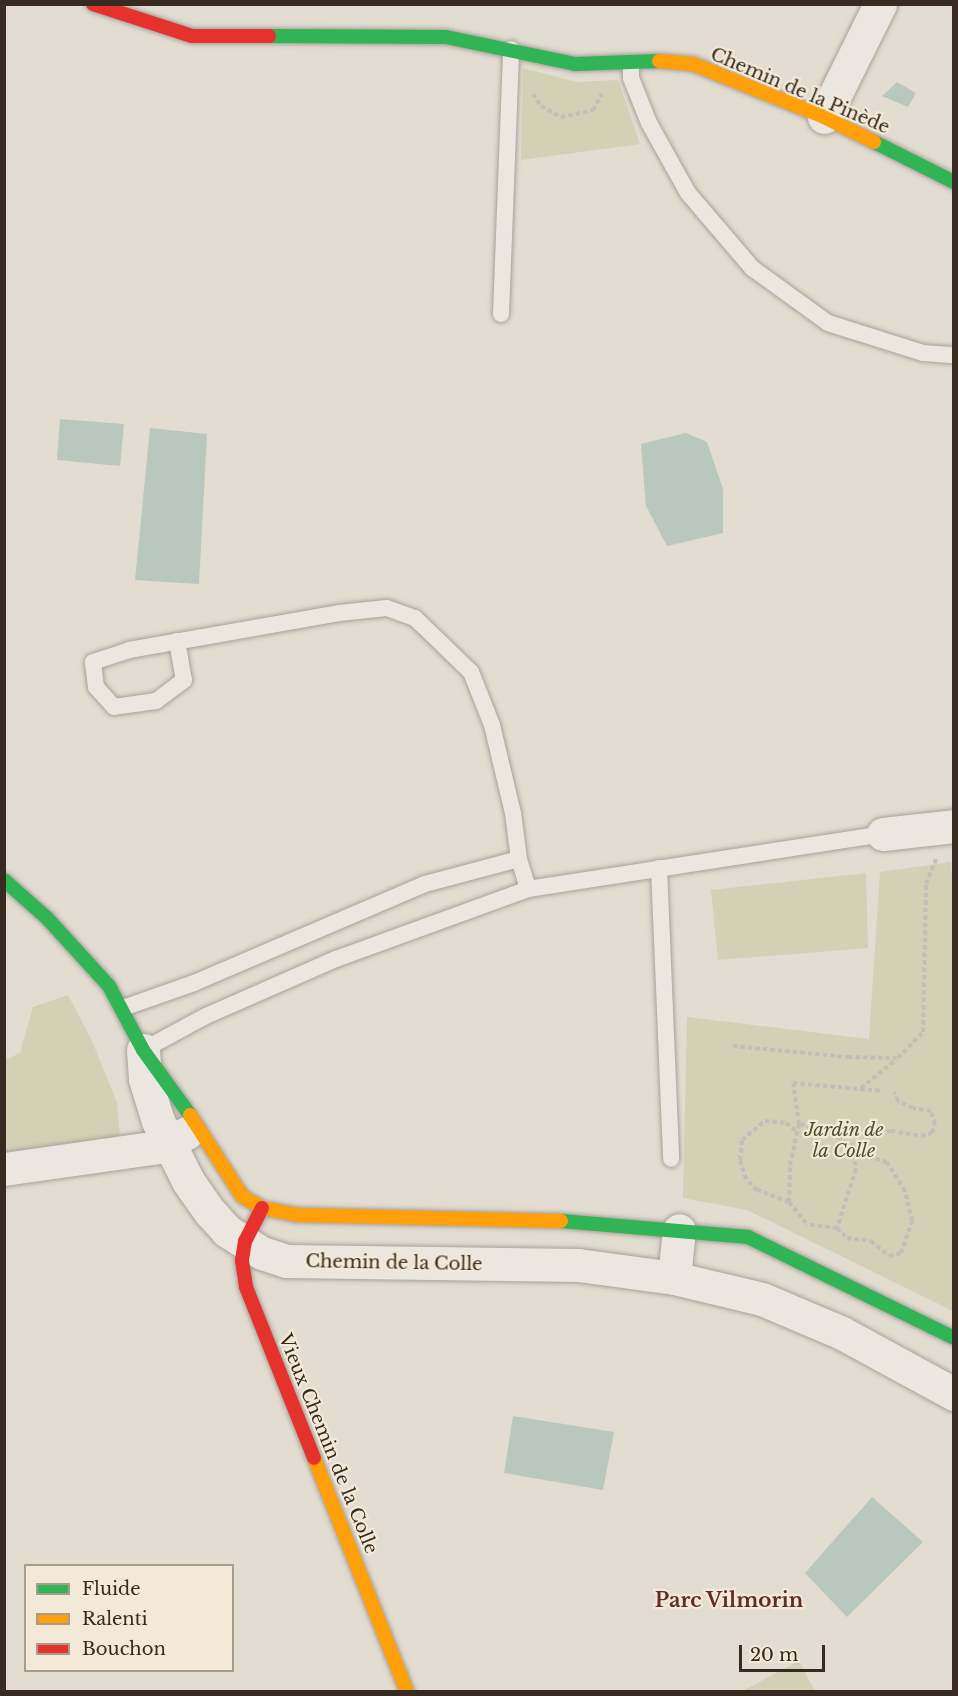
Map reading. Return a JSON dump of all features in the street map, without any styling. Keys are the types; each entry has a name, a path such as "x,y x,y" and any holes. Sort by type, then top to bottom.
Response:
{"street":[{"name":"Chemin de la Pinède","path":"93,4 192,36 446,37 575,64 663,61 693,64 824,117 954,182"},
{"path":"824,117 880,4"},
{"path":"883,834 946,839"},
{"name":"Chemin de la Colle","path":"4,880 90,963 109,986 123,1008 142,1050 145,1079 158,1121 183,1136 242,1196 262,1208 298,1215 580,1221 748,1237 954,1338"},
{"path":"4,1169 159,1147 183,1136"},
{"name":"Chemin de la Colle","path":"183,1136 188,1181 210,1212 227,1231 262,1253 286,1261 578,1265 674,1278 762,1299 842,1333 953,1392"},
{"name":"Vieux Chemin de la Colle","path":"262,1208 245,1241 242,1261 246,1287 407,1692"},
{"path":"674,1278 679,1230"}],"lane":[{"path":"501,314 511,49"},
{"path":"632,63 632,78 649,123 688,192 752,268 828,323 923,353 954,355"},
{"path":"177,641 184,680 156,701 114,707 96,687 93,662 129,650 177,641 339,613 387,608 415,618 471,672 492,725 513,813 519,859 528,889"},
{"path":"142,1050 206,1016 336,959 528,889 883,834"},
{"path":"123,1008 194,983 425,884 519,859"},
{"path":"659,868 671,1159"}],"path":[{"path":"861,1089 898,1058 923,1032 926,884 946,839"},
{"path":"733,1046 848,1058 898,1058"},
{"path":"789,1202 790,1165 799,1124 793,1083 882,1091"},
{"path":"853,1146 872,1135 891,1131 921,1136 932,1133 935,1124 931,1111 913,1108 898,1101 894,1092"},
{"path":"798,1132 786,1123 765,1121 742,1140 740,1160 746,1179 757,1190 789,1202 806,1223 837,1228 847,1238 870,1241 889,1256 901,1253 912,1221 904,1191 887,1162 854,1153"},
{"path":"799,1124 831,1133 853,1146"},
{"path":"837,1228 856,1169 853,1146"},
{"path":"791,1257 796,1235 806,1223"}],"green space":[{"path":"523,68 577,82 618,80 640,144 521,160"},
{"name":"Jardin de la Colle","path":"951,862 954,905 953,1311 747,1210 683,1198 687,1017 869,1039 880,872"},
{"path":"866,873 868,948 718,960 711,890"},
{"path":"68,995 92,1041 117,1103 120,1138 5,1155 5,1060 20,1053 33,1007"},
{"path":"799,1661 815,1691 744,1690"}],"shaded area":[{"path":"897,82 916,93 908,107 882,96"},
{"path":"60,419 124,424 120,466 57,460"},
{"path":"150,428 207,434 199,584 135,580"},
{"path":"686,433 707,442 723,489 723,533 667,546 646,506 641,444"},
{"path":"513,1416 614,1432 603,1490 504,1473"},
{"path":"872,1497 923,1542 847,1617 805,1573"}],"traffic: fast":[{"path":"269,36 446,37 575,64 659,61"},
{"path":"874,142 954,182"},
{"path":"4,880 47,918 109,986 143,1050 190,1115"},
{"path":"561,1221 748,1237 954,1338"}],"traffic: slow":[{"path":"659,61 693,64 824,117 874,142"},
{"path":"190,1115 242,1196 262,1208 298,1215 561,1221"},
{"path":"314,1458 407,1692"}],"traffic: jam":[{"path":"93,4 192,36 269,36"},
{"path":"262,1208 245,1241 242,1261 246,1287 314,1458"}],"district":[{"name":"Parc Vilmorin","path":"729,1600"}]}
